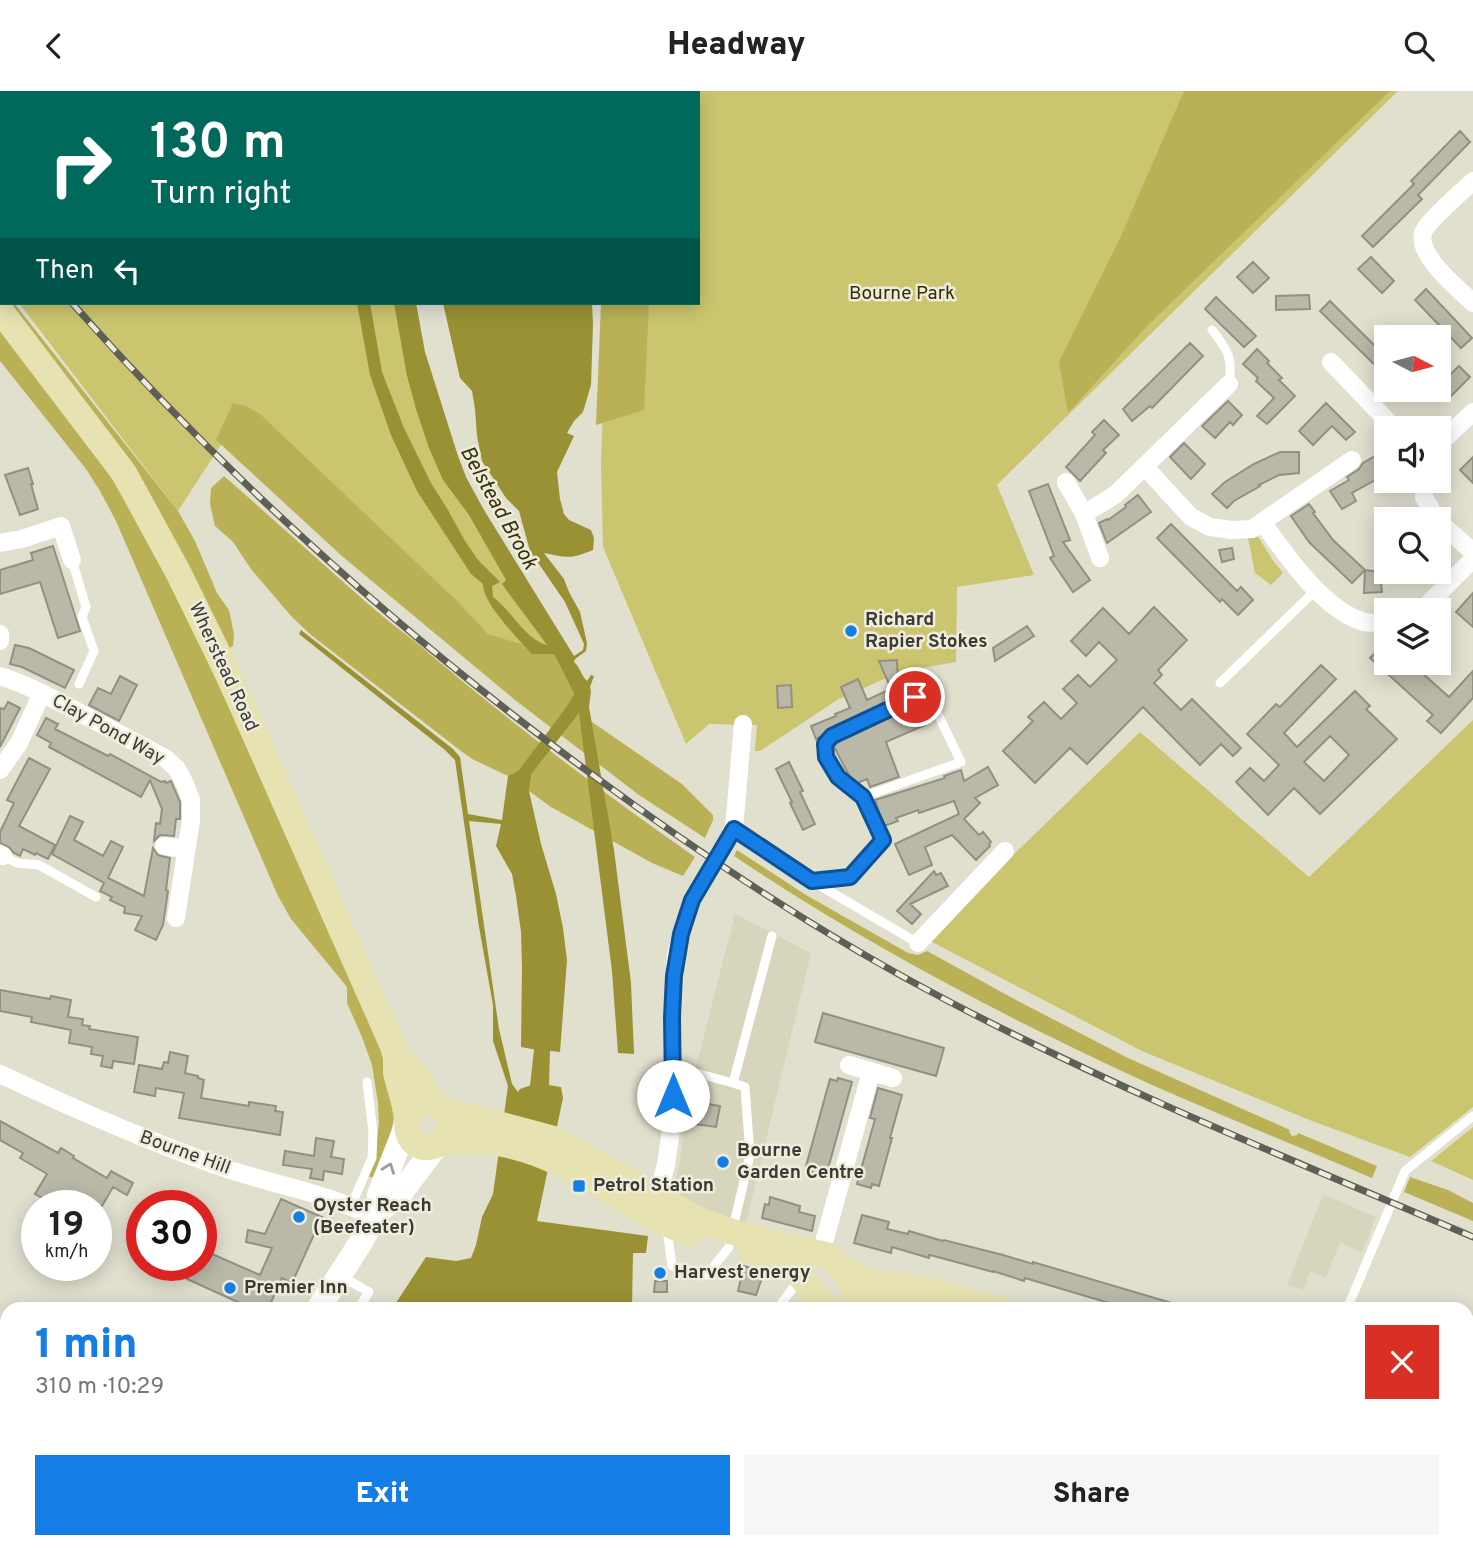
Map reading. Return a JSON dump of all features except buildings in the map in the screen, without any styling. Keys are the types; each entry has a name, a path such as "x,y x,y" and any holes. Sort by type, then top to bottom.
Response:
{"main road":[{"name":"Wherstead Road","path":"0,310 124,473 178,572 229,676 396,1053"},
{"path":"376,1214 397,1198 450,1127 448,1116 396,1053"},
{"path":"396,1053 396,1073 405,1106 408,1134 418,1145 430,1147 492,1132"},
{"path":"323,1302 376,1214 379,1195 410,1112 424,1103 439,1107 492,1132 595,1161 731,1239 785,1263 821,1302"},
{"path":"552,1149 594,1182 641,1211 688,1233 821,1253 834,1259 855,1291 856,1302"},
{"path":"842,1269 868,1282 915,1287 973,1302"},
{"path":"889,1302 913,1298 955,1297"}],"street":[{"path":"1473,181 1429,224 1423,233 1423,245 1430,260 1473,303"},
{"path":"1331,362 1383,416"},
{"path":"1084,514 1115,495 1228,384"},
{"path":"1451,433 1473,412"},
{"path":"1144,466 1191,517 1210,527 1231,530 1252,529 1263,523 1352,460"},
{"path":"1066,482 1084,514 1100,558"},
{"path":"1263,523 1297,569 1339,611 1366,623 1374,623"},
{"path":"0,543 61,526 72,560"},
{"path":"1451,532 1473,552"},
{"path":"1434,598 1473,559"},
{"path":"0,634 0,641"},
{"name":"Clay Pond Way","path":"0,676 42,693 164,758 177,769 191,800 191,820 176,918"},
{"path":"0,769 19,743 42,693"},
{"path":"657,1198 667,1165 670,1143 674,1075 674,976 681,934 692,900 734,829 743,724"},
{"path":"164,846 186,849"},
{"path":"918,943 1005,851"},
{"path":"849,1065 893,1078"},
{"path":"821,1253 872,1072"},
{"name":"Bourne Hill","path":"0,1074 145,1139 227,1169 376,1214"}],"lane":[{"path":"1212,330 1230,360 1228,384"},
{"path":"72,560 86,607 82,617 94,652 79,684"},
{"path":"1220,683 1317,589"},
{"path":"812,881 850,877 883,840 863,797 838,777 826,757 825,744 832,736 915,697 930,698 961,762 863,797"},
{"path":"734,829 812,881 918,943"},
{"path":"1,855 17,863 39,865 96,897"},
{"path":"733,1083 772,936"},
{"path":"667,1223 672,1266 707,1275 731,1239 750,1155 745,1087 689,1072 674,1075"},
{"path":"351,1206 372,1158 373,1132 367,1082"},
{"path":"1350,1302 1405,1171 1473,1116"},
{"path":"340,1275 369,1291 362,1302"},
{"path":"782,1302 801,1278"}],"shaded area":[{"path":"1184,91 1390,91 1146,327 1068,413 1059,362 1121,236"},
{"path":"5,305 16,305 178,511 195,541 217,593 229,610 234,634 233,646 228,649"},
{"path":"357,305 370,305 382,372 404,428 431,483 478,560 500,582 492,586 493,597 525,631 547,645 502,584 506,580 469,515 443,480 429,448 407,376 394,305 416,305 425,352 466,477 574,656 583,650 584,644 565,602 530,551 519,511 506,498 482,461 472,391 460,378 443,305 592,305 591,385 583,412 567,433 574,436 557,472 564,514 569,520 591,530 594,538 593,550 569,557 544,553 564,579 580,612 587,643 586,651 574,662 587,681 591,675 594,676 590,687 589,707 614,850 631,983 634,1054 618,1053 612,971 579,713 532,773 529,791 556,894 567,960 560,1052 550,1051 549,1085 561,1087 563,1098 537,1221 648,1236 646,1253 633,1253 632,1302 397,1302 426,1257 456,1261 471,1258 482,1217 493,1194 508,1086 493,1041 493,1005 455,760 299,634 301,630 453,749 460,757 468,814 502,820 508,776 519,770 574,694 554,654 532,654 502,621 488,601 483,584 471,574 417,491 391,435 370,375","holes":["469,821 501,824 496,846 512,874 521,932 521,1047 537,1050 534,1084 518,1092 512,1084 499,1029"]},
{"path":"601,305 649,305 644,410 596,425"},
{"path":"0,328 105,468 149,537 288,833 377,1038 392,1090 394,1117 391,1133 373,1177 367,1177 379,1124 378,1103 372,1065 347,1003 347,987 291,919 278,896 116,521 86,469 0,361"},
{"path":"233,403 246,406 260,414 457,601 488,634 554,654 574,694 566,709 579,713 682,784 713,815 705,838 639,795 515,700 343,557 216,440"},
{"path":"224,476 373,608 484,699 588,780 695,857 683,876 652,863 551,807 529,791 532,774 519,770 508,776 472,759 311,635 251,569 233,542 215,526 210,504 211,488"},
{"path":"737,850 806,895 908,953 918,955 927,951 1128,1058 1290,1130 1292,1136 1298,1133 1377,1166 1372,1178 1152,1085 991,1007 886,950 784,889 734,856"},
{"path":"735,914 811,953 746,1223 722,1216 673,1194 689,1094"},
{"path":"1410,1177 1448,1190 1473,1203 1473,1221 1404,1192"},
{"path":"1323,1194 1376,1217 1362,1253 1340,1242 1326,1278 1310,1272 1303,1290 1287,1285"}],"green space":[{"name":"Bourne Park","path":"700,91 1398,91 997,485 1034,575 957,587 956,662 900,672 837,700 760,751 755,751 757,725 709,724 686,744 603,547 601,466 606,305 700,305"},
{"path":"21,305 405,305 407,376 561,665 488,634 246,406 178,511"},
{"path":"1247,533 1257,535 1283,573 1271,585 1255,573"},
{"path":"1473,720 1473,1107 1410,1157 1312,1121 1142,1051 928,940 1140,732 1309,877"},
{"path":"1473,1127 1473,1180 1431,1161"}],"waterway":[{"name":"Belstead Brook","path":"532,1088 537,1043"}],"railway":[{"path":"74,305 131,368 254,492 384,610 590,773 721,865 811,923 903,977 1014,1035 1209,1125 1473,1237"}],"place":[{"name":"Richard Rapier Stokes","path":"851,631"},
{"name":"Bourne Garden Centre","path":"723,1162"},
{"name":"Petrol Station","path":"579,1186"},
{"name":"Oyster Reach (Beefeater)","path":"299,1217"},
{"name":"Harvest energy","path":"660,1273"},
{"name":"Premier Inn","path":"230,1288"}],"route":[{"path":"673,1096 674,976 681,934 692,900 734,829 812,881 850,877 883,840 863,797 838,777 826,757 825,744 832,736 915,697"}]}
